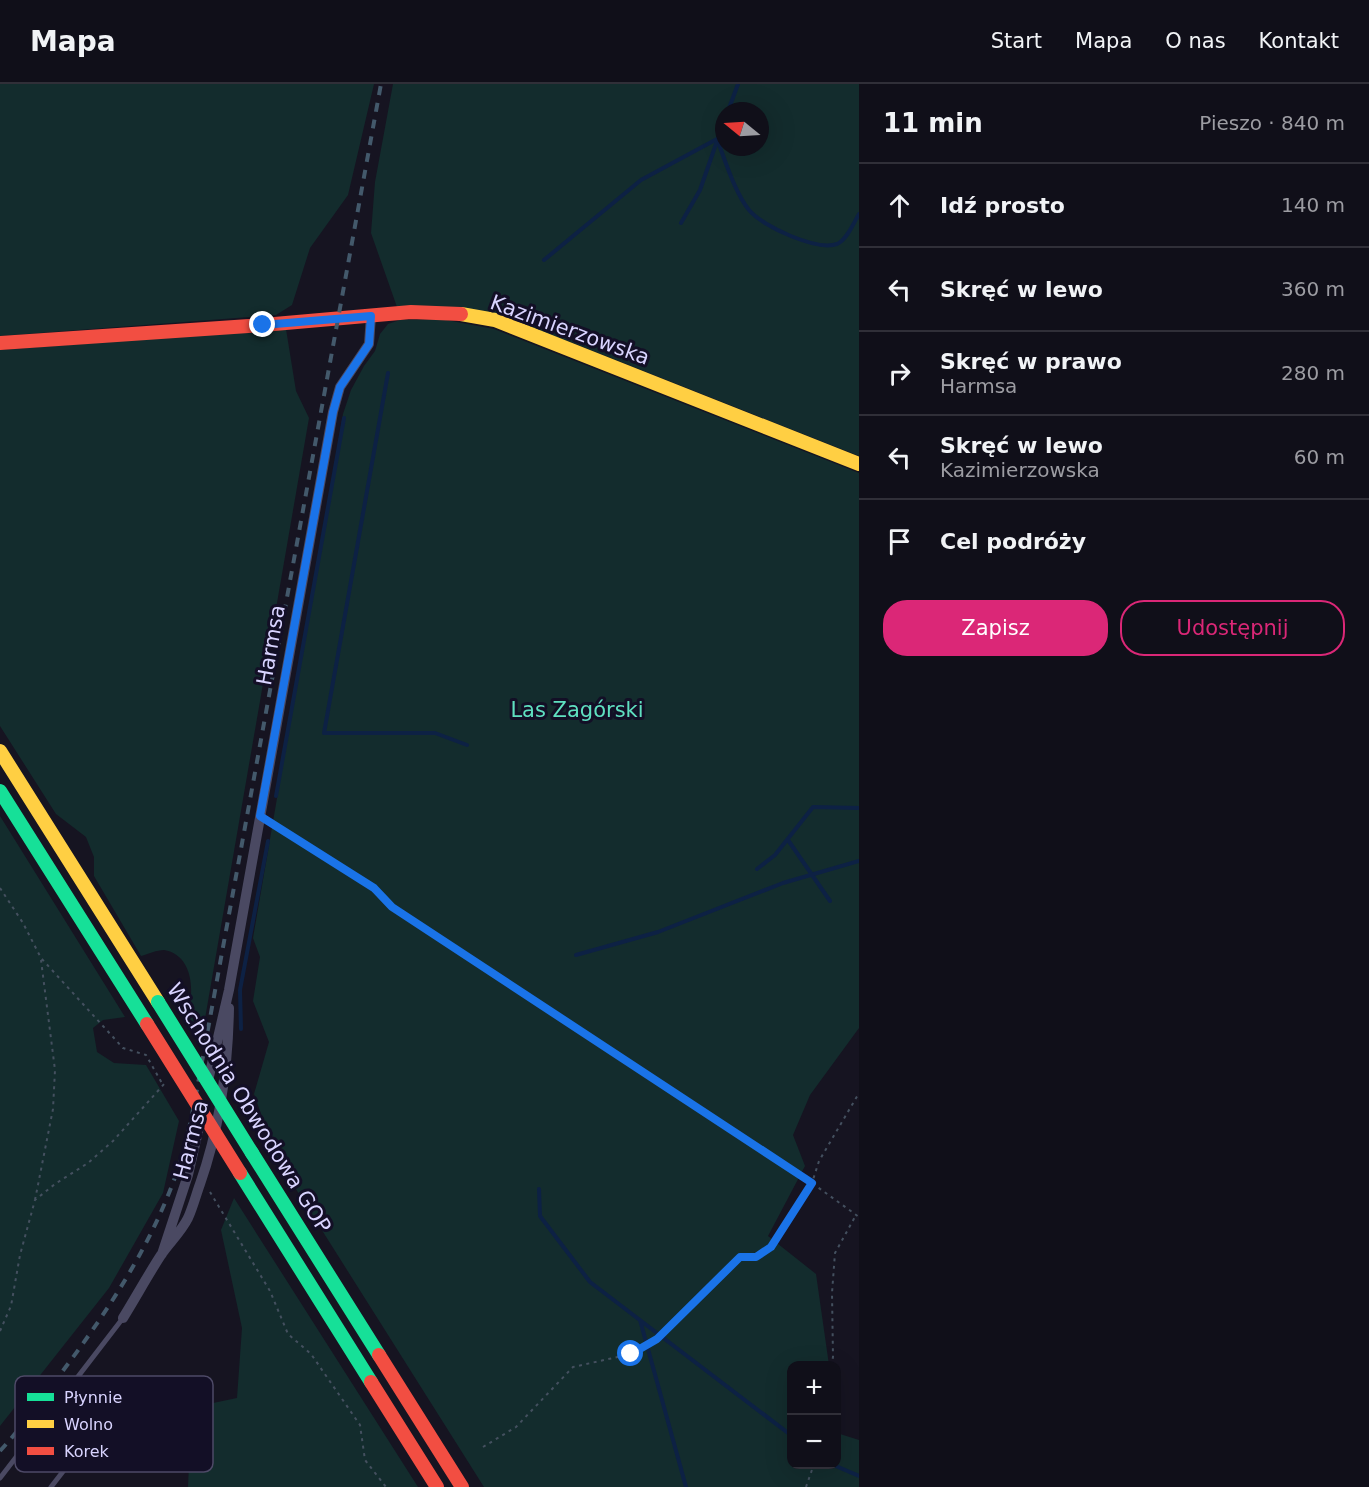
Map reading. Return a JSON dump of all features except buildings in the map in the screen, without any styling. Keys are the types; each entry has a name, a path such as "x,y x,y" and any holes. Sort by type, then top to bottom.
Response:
{"main road":[{"name":"Kazimierzowska","path":"0,343 420,312 457,314 495,320 859,464"},
{"name":"Wschodnia Obwodowa GOP","path":"0,751 462,1487"},
{"name":"Wschodnia Obwodowa GOP","path":"0,791 437,1487"}],"street":[{"name":"Harmsa","path":"162,1254 195,1151 214,1048 229,990 333,412 340,387 369,344 371,316"},
{"name":"Harmsa","path":"123,1318 162,1254 185,1223 212,1149 228,1058 229,990"}],"lane":[{"path":"78,1376 123,1318"},
{"path":"0,1478 15,1458"},
{"path":"51,1487 63,1472"}],"path":[{"path":"260,816 374,888 392,907 812,1183 857,1216 835,1253 832,1293 832,1361"},
{"path":"0,888 23,923 41,958 123,1048 146,1055 163,1085 113,1141 88,1163 34,1200"},
{"path":"0,1331 11,1306 20,1255 53,1109 55,1070 41,958"},
{"path":"483,1447 516,1427 573,1367 631,1354 657,1339 740,1257 756,1257 771,1247 812,1183 819,1161 859,1094"},
{"path":"202,1179 270,1291 288,1334 311,1354 360,1425 365,1460 386,1487"},
{"path":"806,1487 811,1469"}],"green space":[{"path":"0,84 374,84 348,195 310,248 292,305 276,315 0,336"},
{"path":"393,84 859,84 859,456 568,341 397,307 371,233 375,182"},
{"name":"Las Zagórski","path":"441,319 494,329 859,473 859,1028 810,1095 793,1135 805,1166 768,1236 816,1274 828,1361 787,1361 787,1469 841,1469 841,1434 859,1440 859,1487 484,1487 277,1159 254,1094 269,1042 253,1001 260,957 253,938 343,414 351,390 375,351 380,334 388,324 400,320"},
{"path":"286,329 296,391 309,418 202,1036 183,1022 190,1003 188,969 175,954 164,950 141,956 94,876 94,857 86,837 56,814 0,726 0,350"},
{"path":"0,816 125,1017 103,1020 93,1028 97,1052 114,1063 146,1065 179,1121 163,1193 109,1288 39,1376 15,1376 15,1407 0,1426"},
{"path":"234,1198 418,1487 188,1487 189,1472 213,1472 213,1403 237,1398 242,1328 221,1230"}],"waterway":[{"path":"731,102 738,84"},
{"path":"544,260 641,180 715,140"},
{"path":"681,223 700,190 715,147"},
{"path":"723,156 739,195 749,210 756,217 791,236 817,244 837,244 847,235 859,214"},
{"path":"388,373 324,733 435,733 467,745"},
{"path":"276,796 344,418"},
{"path":"757,869 775,855 813,807 859,808"},
{"path":"788,840 830,901"},
{"path":"241,1029 240,990 268,841"},
{"path":"576,955 658,932 783,883 859,861"},
{"path":"539,1189 540,1216 590,1282 787,1432"},
{"path":"640,1320 686,1487"},
{"path":"841,1468 859,1476"}],"railway":[{"path":"59,1376 122,1286 147,1241 176,1176 190,1123 381,84"},
{"path":"0,1451 15,1434"}],"traffic: fast":[{"path":"0,791 147,1024"},
{"path":"158,1002 252,1153"},
{"path":"252,1153 379,1355"},
{"path":"240,1173 371,1382"}],"traffic: slow":[{"path":"461,314 495,320 859,464"},
{"path":"0,751 158,1002"}],"traffic: jam":[{"path":"0,343 263,325 411,312 461,314"},
{"path":"147,1024 240,1173"},
{"path":"379,1355 462,1487"},
{"path":"371,1382 437,1487"}],"route":[{"path":"263,325 371,316 369,344 340,387 333,412 260,816 374,888 392,907 812,1183 771,1247 756,1257 740,1257 657,1339 631,1354"}]}
